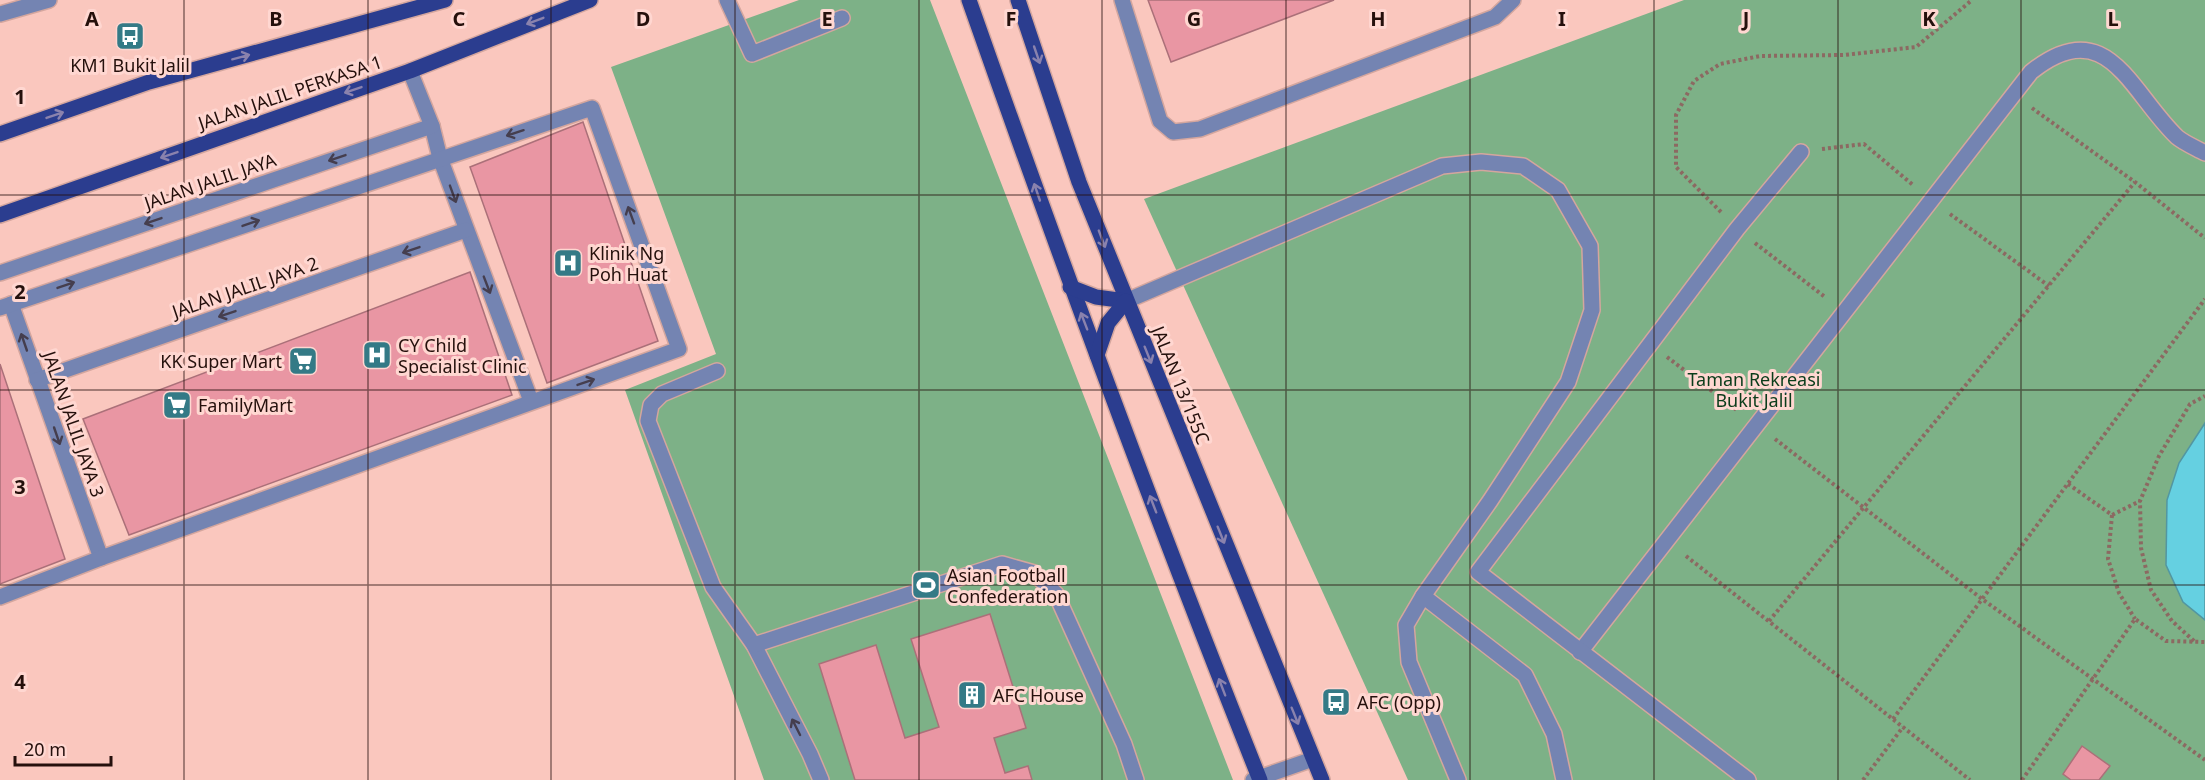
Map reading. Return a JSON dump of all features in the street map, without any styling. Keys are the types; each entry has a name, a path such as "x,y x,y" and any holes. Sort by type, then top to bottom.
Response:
{"main road":[{"name":"JALAN JALIL PERKASA 1","path":"0,215 410,70 590,0"},
{"path":"969,0 1070,287 1257,779"},
{"name":"JALAN 13/155C","path":"1018,0 1079,182 1322,780"},
{"path":"0,134 149,82 439,2"},
{"path":"1070,287 1096,297 1126,301"},
{"path":"1097,355 1108,323 1126,301"}],"lane":[{"path":"0,14 49,0"},
{"path":"727,0 752,54 842,18"},
{"path":"1122,0 1160,121 1173,132 1200,129 1495,17 1513,0"},
{"path":"1580,652 2031,72 2047,59 2072,49 2094,51 2119,68 2178,138 2205,153"},
{"path":"410,70 432,126 440,158 466,230 531,401"},
{"path":"0,597 101,558 679,349 592,108 5,306"},
{"name":"JALAN JALIL JAYA","path":"0,273 432,126"},
{"path":"1748,780 1478,572 1737,229 1801,152"},
{"path":"1126,301 1442,166 1481,162 1523,166 1558,190 1590,246 1592,310 1568,382 1490,501 1423,596 1406,626 1409,662 1458,780"},
{"name":"JALAN JALIL JAYA 2","path":"37,380 466,230"},
{"name":"JALAN JALIL JAYA 3","path":"5,306 37,380 101,558"},
{"path":"717,372 662,394 651,405 648,421 713,587 754,645 821,780"},
{"path":"754,645 1002,564 1034,573 1056,594 1124,744 1136,780"},
{"path":"1423,596 1525,675 1554,734 1564,780"},
{"path":"1257,779 1313,759"}],"path":[{"path":"1845,313 1737,229 1676,167 1676,116 1694,81 1720,64 1760,56 1844,55 1916,47 1972,0"},
{"path":"2014,95 2135,182 2205,238"},
{"path":"1801,152 1864,144 1932,201 2049,286"},
{"path":"1769,621 2135,182"},
{"path":"1893,719 2205,299"},
{"path":"2194,641 2172,621 2151,590 2141,548 2140,501 2159,456 2190,404 2205,396"},
{"path":"2068,484 2112,515"},
{"path":"2112,515 2140,501"},
{"path":"1864,507 1982,599 2205,760"},
{"path":"2112,515 2108,559 2119,593 2135,619 2166,641 2205,642"},
{"path":"1667,541 1970,780"},
{"path":"2022,780 2135,619"},
{"path":"1863,780 1903,727"}],"green space":[{"name":"Asian Football Confederation","path":"799,0 930,0 1233,780 764,780 625,390 716,354 611,67"},
{"name":"Taman Rekreasi Bukit Jalil","path":"1684,0 2205,0 2205,780 1408,780 1144,199"}],"water":[{"path":"2205,423 2205,620 2183,602 2166,565 2167,500 2179,463"}],"building":[{"path":"1148,0 1334,0 1171,62"},
{"path":"583,122 658,341 547,383 470,167"},
{"path":"470,272 512,395 129,535 83,419"},
{"path":"0,364 65,559 0,584"},
{"name":"AFC House","path":"990,614 1026,728 994,738 1005,773 1028,766 1032,780 855,780 819,664 876,645 905,738 939,727 911,639"},
{"path":"2082,746 2110,766 2099,780 2071,780 2063,774"}],"place":[{"name":"KM1 Bukit Jalil","path":"130,36"},
{"name":"Klinik Ng Poh Huat","path":"568,263"},
{"name":"CY Child Specialist Clinic","path":"377,355"},
{"name":"KK Super Mart","path":"303,361"},
{"name":"FamilyMart","path":"177,405"},
{"name":"Asian Football Confederation","path":"926,585"},
{"name":"AFC House","path":"972,695"},
{"name":"AFC (Opp)","path":"1336,702"}]}
